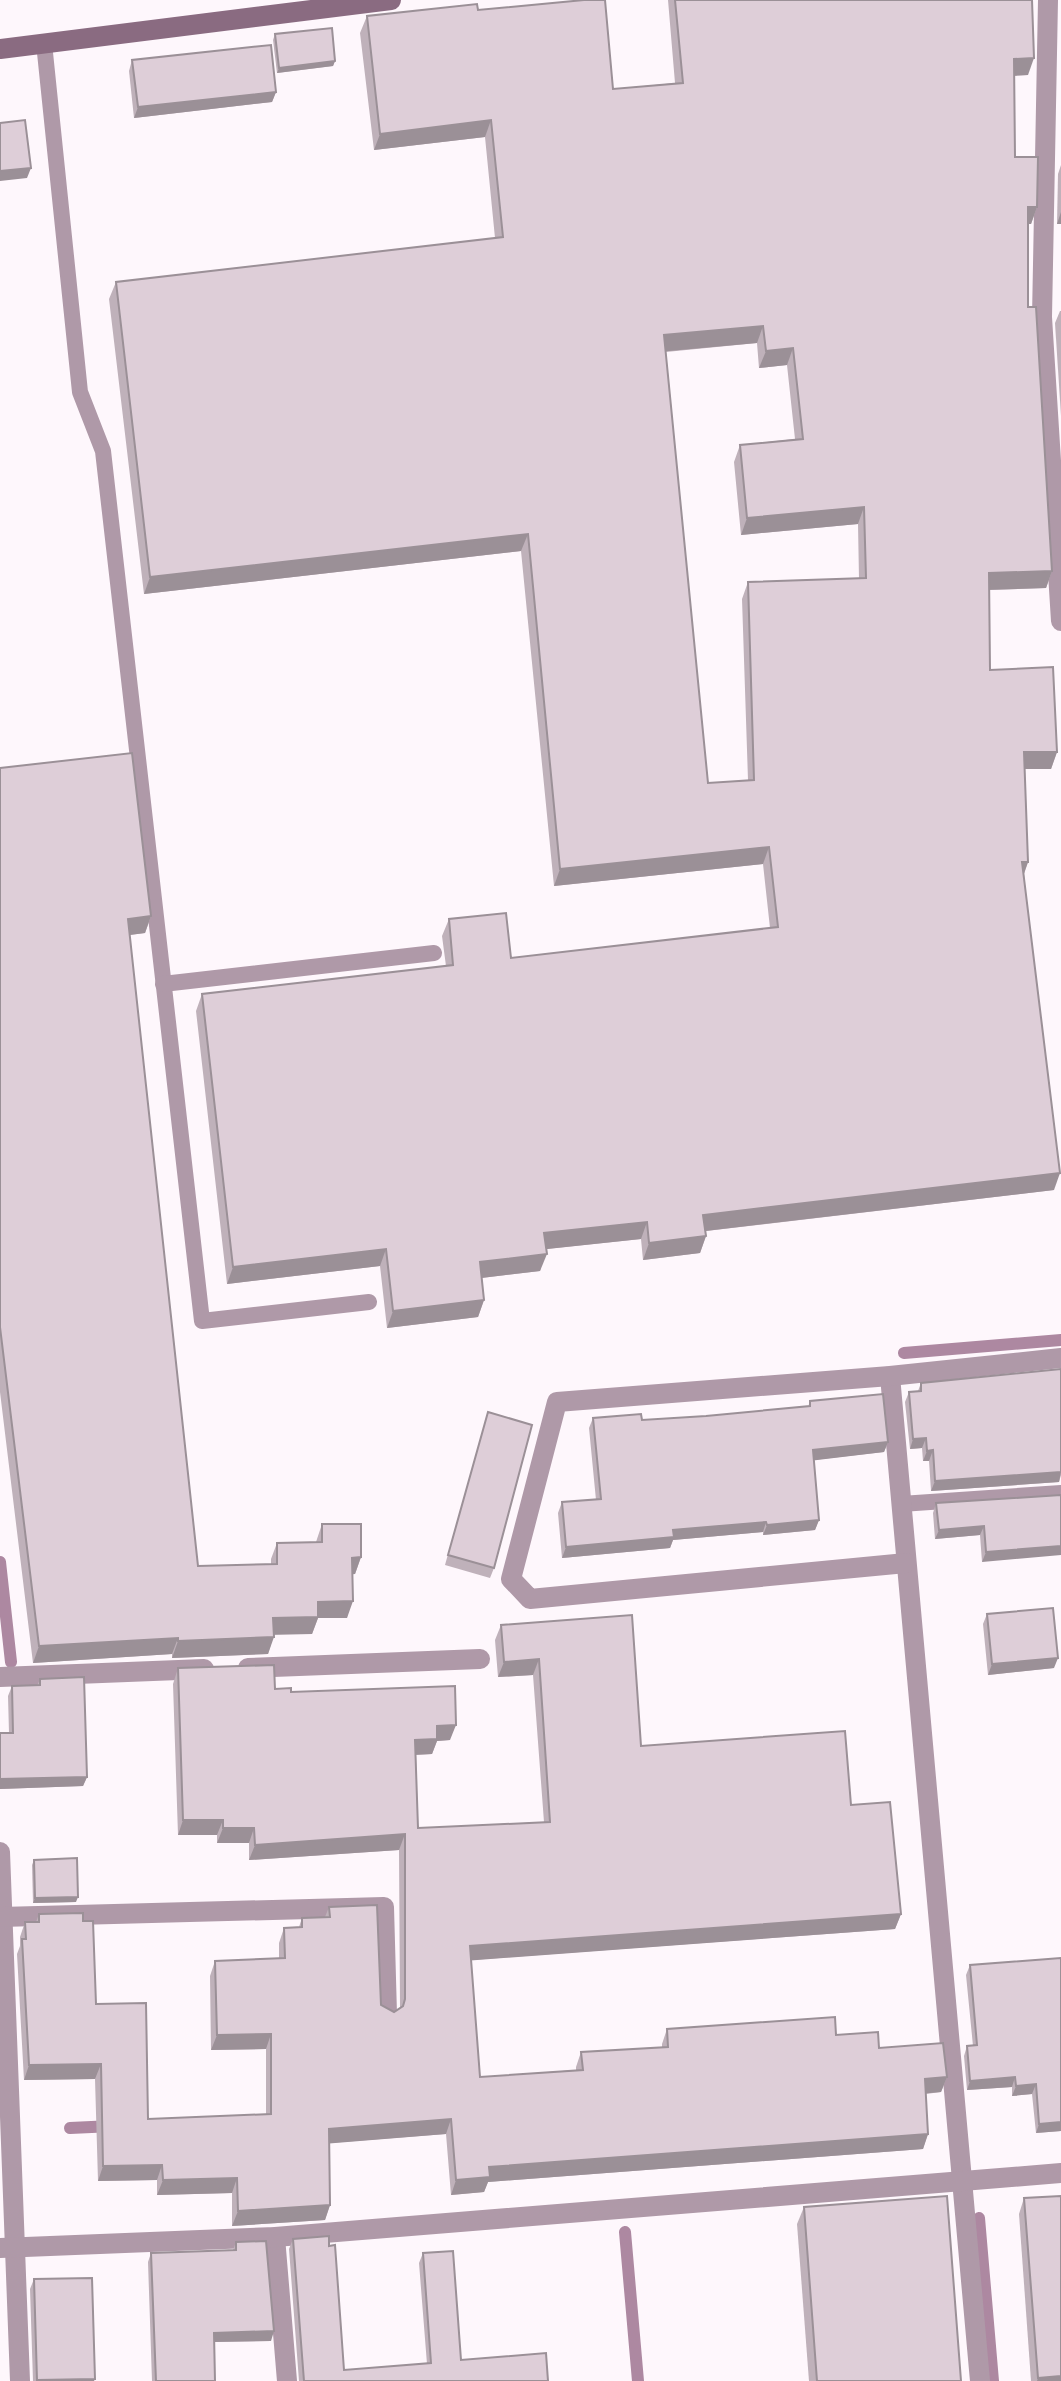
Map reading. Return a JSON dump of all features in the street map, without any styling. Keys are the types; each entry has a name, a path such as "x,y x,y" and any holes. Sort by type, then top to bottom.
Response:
{"main road":[{"path":"0,49 391,0"}],"street":[{"path":"1048,0 1051,316 1061,621"},
{"path":"906,1563 530,1599 511,1579 557,1402 890,1376 1061,1358"},
{"path":"890,1376 980,2381"},
{"path":"0,1677 480,1659"},
{"path":"0,1852 8,2248 20,2381"},
{"path":"1,1917 384,1907 387,2014"},
{"path":"8,2248 275,2237 1061,2173"},
{"path":"275,2237 287,2381"}],"lane":[{"path":"44,43 80,392 103,451 202,1321 369,1302"},
{"path":"163,984 434,953"},
{"path":"901,1504 1061,1493"}],"building":[{"path":"605,0 613,89 683,83 675,0 1032,0 1034,58 1014,59 1015,157 1038,157 1037,207 1028,207 1028,307 1036,307 1052,571 989,573 990,670 1053,667 1057,752 1024,752 1028,862 1022,862 1060,1173 703,1215 706,1236 649,1243 647,1222 544,1233 547,1254 480,1262 484,1300 393,1311 386,1249 233,1267 202,994 453,965 449,919 506,913 511,958 778,927 769,847 560,869 528,534 150,577 116,282 503,237 491,120 380,134 367,16 477,4 478,10","holes":["763,326 766,351 793,348 803,439 740,445 747,518 864,507 866,578 748,582 754,780 708,783 664,335"]},
{"path":"332,28 335,61 279,68 275,34"},
{"path":"271,45 276,92 138,107 132,60"},
{"path":"25,120 31,168 0,171 0,123"},
{"path":"132,753 151,916 128,919 198,1566 277,1564 277,1543 322,1542 322,1524 361,1524 361,1557 352,1558 353,1601 318,1602 318,1617 273,1618 274,1637 178,1641 178,1638 39,1646 0,1327 0,768"},
{"path":"1061,1369 1061,1472 935,1481 933,1450 927,1451 926,1438 913,1439 909,1392 921,1391 921,1383"},
{"path":"883,1394 888,1442 813,1450 819,1520 673,1530 674,1537 566,1547 562,1502 601,1499 593,1418 641,1414 642,1420 706,1416 810,1406 810,1401"},
{"path":"488,1412 532,1425 494,1568 448,1555"},
{"path":"1061,1495 1061,1546 986,1552 984,1526 939,1530 936,1503"},
{"path":"1053,1608 1058,1658 992,1664 987,1614"},
{"path":"632,1615 641,1746 845,1731 851,1805 890,1802 901,1914 470,1946 480,2077 583,2070 581,2052 668,2047 667,2029 835,2017 836,2035 878,2032 879,2048 943,2043 947,2077 925,2079 928,2134 489,2167 490,2177 456,2180 451,2119 329,2129 330,2205 238,2211 237,2178 163,2180 162,2165 103,2166 101,2064 29,2065 22,1939 26,1939 25,1922 39,1922 39,1914 83,1913 83,1921 93,1921 96,2004 146,2003 148,2119 271,2114 271,2034 217,2035 215,1961 285,1958 284,1928 302,1927 302,1918 330,1917 329,1907 377,1905 381,2005 394,2012 403,2006 405,1999 405,1834 255,1845 254,1828 223,1828 223,1820 183,1820 178,1668 274,1665 275,1689 291,1688 291,1692 455,1686 456,1725 437,1726 437,1739 415,1740 418,1828 550,1822 539,1659 504,1662 501,1625"},
{"path":"84,1677 87,1777 0,1779 0,1733 13,1733 12,1686 40,1685 40,1679"},
{"path":"77,1858 78,1897 35,1898 34,1860"},
{"path":"1061,1958 1061,2122 1039,2124 1036,2084 1016,2086 1015,2077 970,2081 967,2046 977,2045 970,1965"},
{"path":"947,2196 961,2381 817,2381 804,2207"},
{"path":"1061,2196 1061,2376 1038,2378 1024,2198"},
{"path":"329,2236 329,2246 335,2245 344,2370 431,2363 423,2253 453,2251 461,2360 546,2353 548,2381 304,2381 293,2239"},
{"path":"266,2241 274,2331 214,2333 215,2381 156,2381 151,2253 236,2250 236,2242"},
{"path":"92,2278 95,2379 37,2380 34,2279"}],"waterway":[{"path":"904,1353 1061,1340"},
{"path":"0,1562 11,1662"},
{"path":"70,2128 113,2126"},
{"path":"979,2218 993,2381"},
{"path":"625,2232 638,2381"}]}
